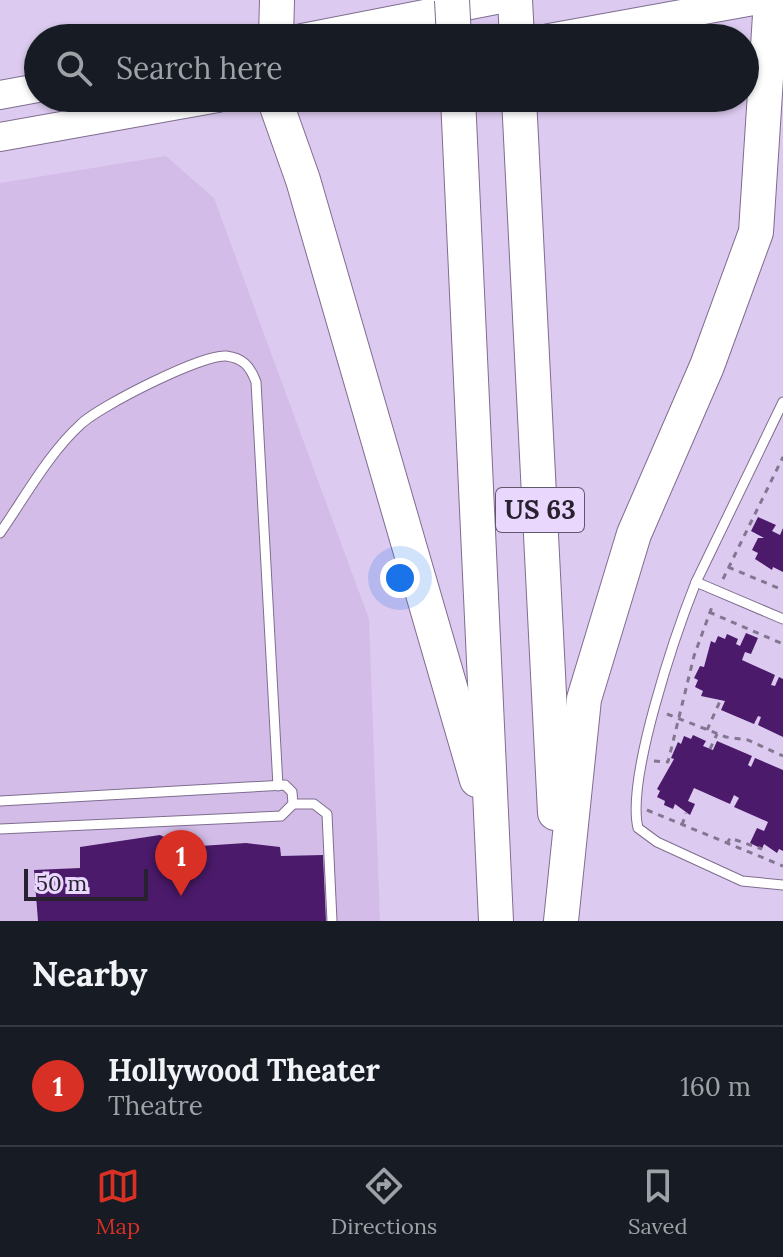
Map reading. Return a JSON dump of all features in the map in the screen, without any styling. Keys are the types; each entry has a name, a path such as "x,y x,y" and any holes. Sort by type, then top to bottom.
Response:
{"highway":[{"path":"276,24 277,0"},
{"path":"452,0 453,24"},
{"path":"515,0 516,24"},
{"path":"561,921 584,699 634,534 707,366 756,232 771,0"},
{"path":"279,112 303,180 492,833"},
{"name":"US 63","path":"459,112 496,921"},
{"name":"US 63","path":"520,112 561,921"}],"main road":[{"path":"373,24 496,0"},
{"path":"626,24 759,0"},
{"path":"0,95 24,91"},
{"path":"0,137 140,112"}],"lane":[{"path":"0,533 69,437 99,409 217,356 241,360 251,368 256,382 278,786"},
{"path":"783,402 696,582 654,711 635,810 638,828 657,842 742,881 783,885"},
{"path":"696,582 783,619"},
{"path":"0,801 285,785 292,792 293,804"},
{"path":"0,829 281,816 293,804 314,804 327,814 332,921"}],"path":[{"path":"722,580 783,457"},
{"path":"728,567 783,590"},
{"path":"652,774 654,759 668,762 678,717 714,601"},
{"path":"709,612 783,644"},
{"path":"707,730 721,699"},
{"path":"654,711 678,717 717,734 748,740 783,756"},
{"path":"710,749 717,734"},
{"path":"647,799 645,809 783,866"},
{"path":"682,825 686,813"},
{"path":"727,844 730,838 762,849"}],"shaded area":[{"path":"166,156 214,198 369,619 380,921 0,921 0,183"}],"building":[{"path":"758,517 776,525 772,531 780,535 783,528 783,572 773,567 772,570 755,559 758,553 752,550 758,538 764,538 751,531"},
{"path":"746,633 758,638 751,654 745,652 742,660 775,675 771,685 775,686 779,677 783,679 783,737 758,725 761,717 758,716 754,724 721,710 725,701 701,696 703,691 695,687 698,680 694,678 700,666 704,667 711,641 715,643 718,636 725,639 727,634 738,639 736,644 740,646"},
{"path":"693,735 706,741 703,746 713,750 717,741 752,756 748,765 751,767 755,758 783,770 783,851 779,849 777,853 764,844 762,849 750,843 757,828 764,831 768,822 734,807 739,798 734,795 730,804 694,788 688,801 695,804 690,815 675,804 673,809 664,805 665,801 657,797 660,791 657,789 674,759 671,758 678,742 681,744 684,736 691,739"},
{"path":"160,835 185,847 246,843 280,847 281,856 323,855 326,921 38,921 34,870 80,868 80,847"}],"place":[{"name":"Hollywood Theater","path":"181,896"}]}
